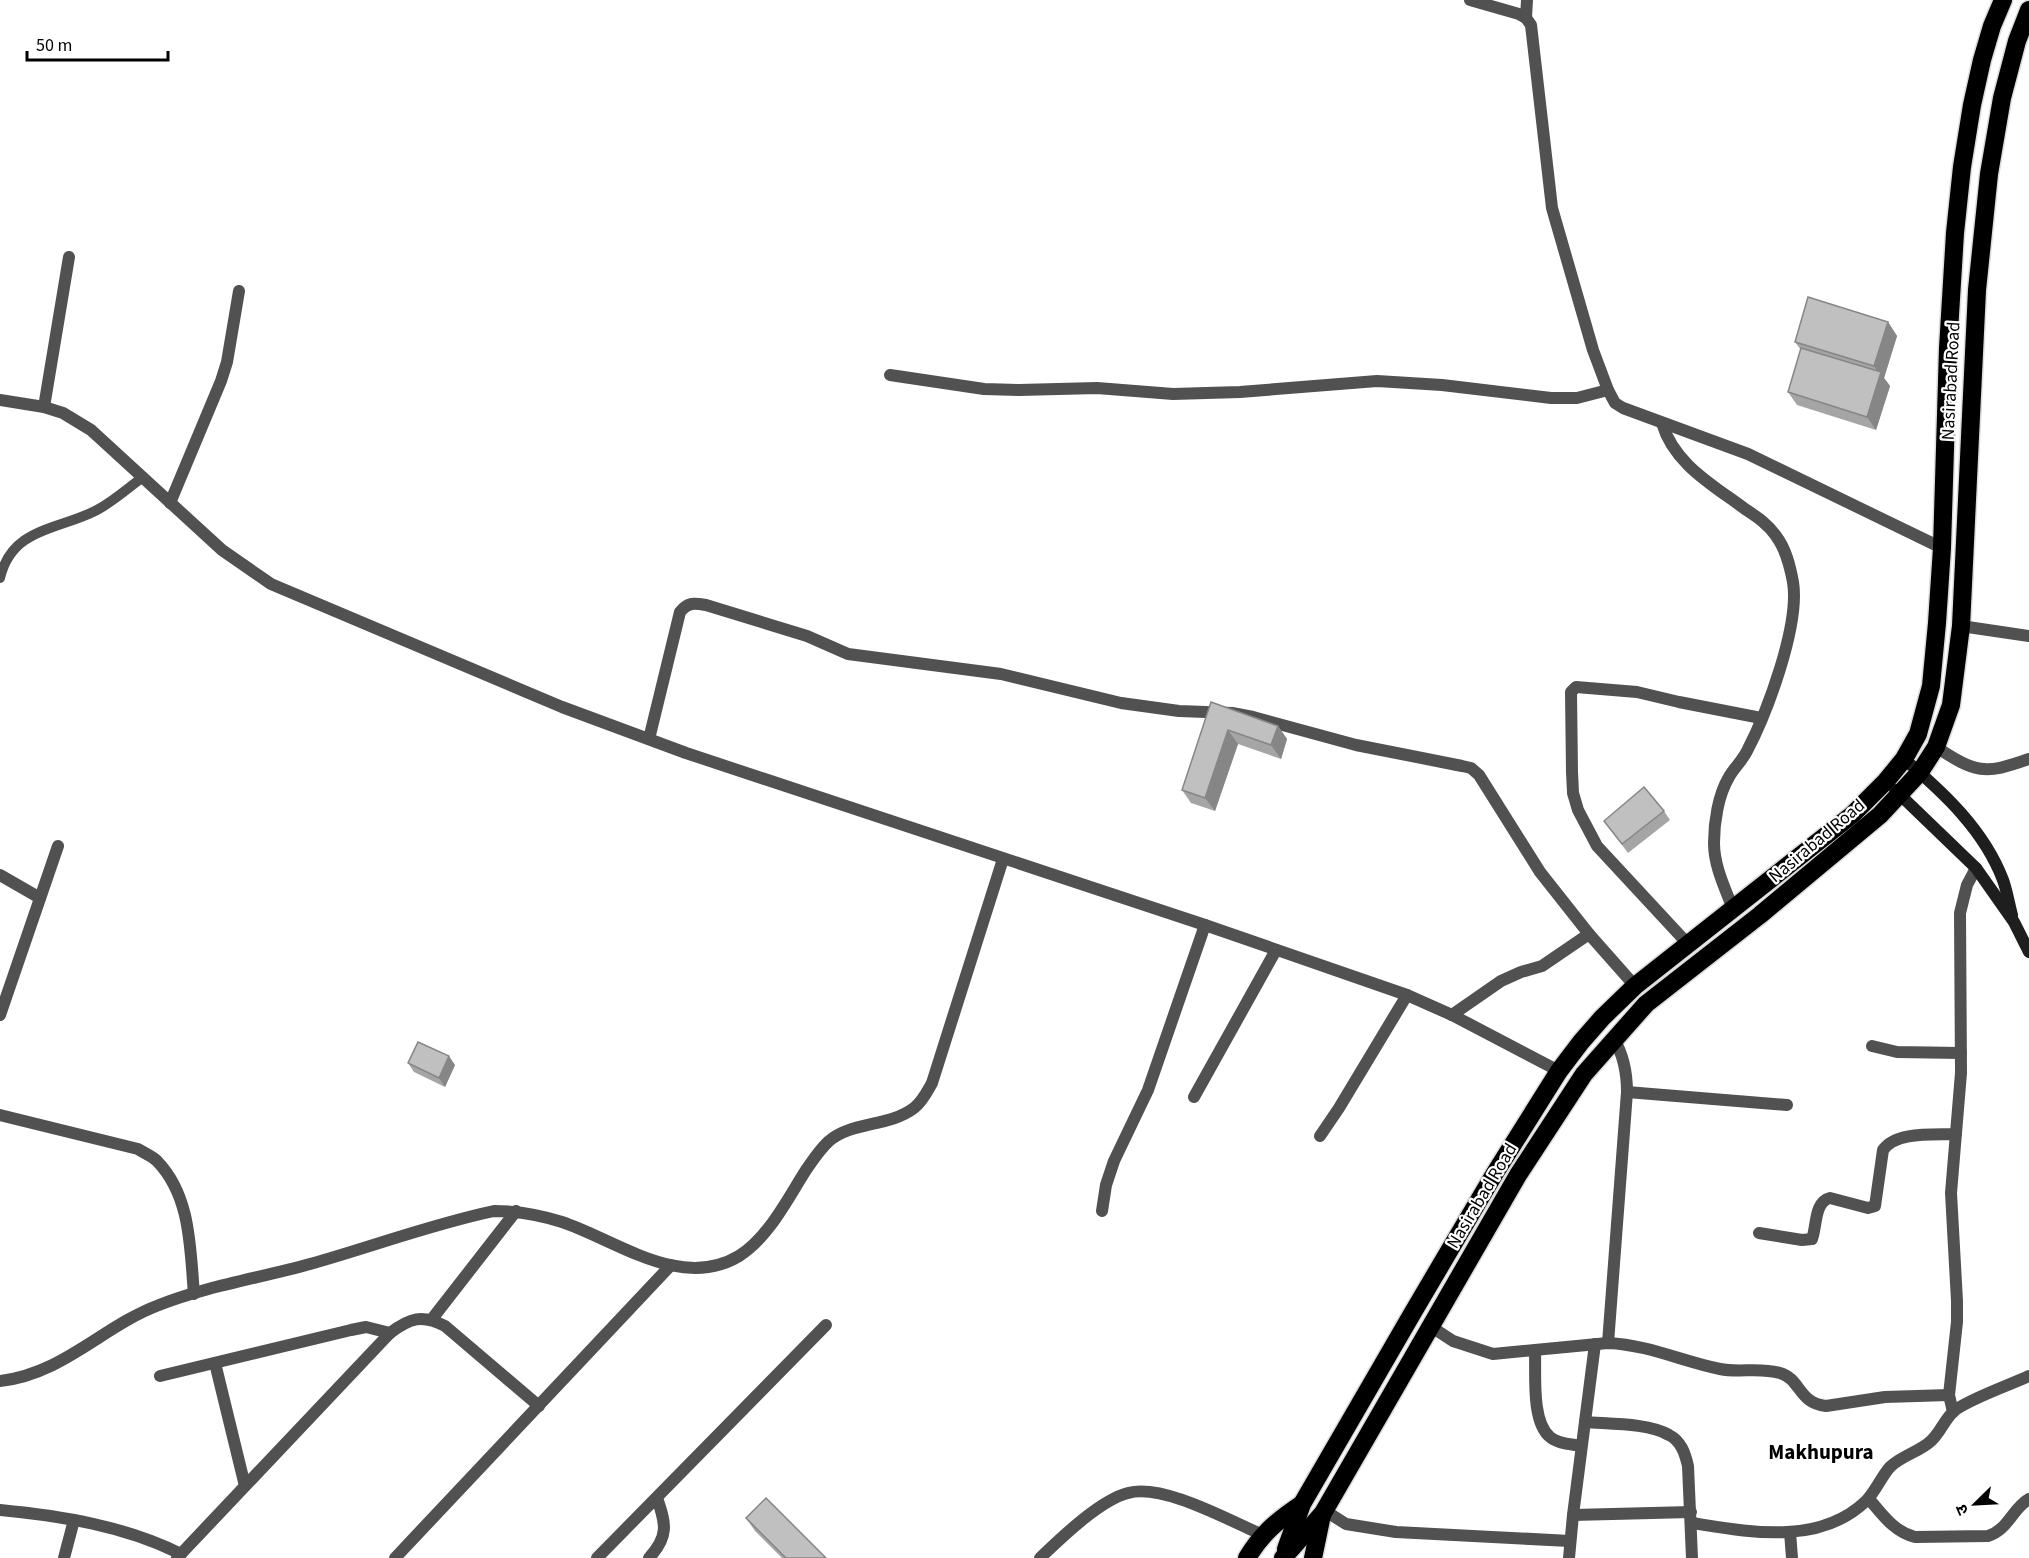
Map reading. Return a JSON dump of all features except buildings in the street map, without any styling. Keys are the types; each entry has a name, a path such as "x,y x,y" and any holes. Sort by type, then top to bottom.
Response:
{"highway":[{"name":"Nasirabad Road","path":"1283,1558 1302,1504 1489,1183 1560,1071 1602,1018 1635,986 1852,815 1904,759 1918,734 1931,686 1942,548 1948,348 1955,233 1962,166 1982,60 2002,0"},
{"name":"Nasirabad Road","path":"1283,1558 1324,1512 1518,1175 1584,1074 1646,1004 1761,915 1880,816 1920,772 1936,747 1951,705 1961,626 1977,290 1989,174 2002,98 2017,41 2029,10"},
{"path":"1247,1558 1263,1535 1275,1523 1302,1504"},
{"path":"1313,1558 1324,1512"}],"main road":[{"path":"1904,759 1943,793 1965,817 1992,856 2004,881 2014,922"},
{"path":"1886,781 1976,868 2014,922 2029,952"}],"street":[{"path":"1470,0 1519,14 1531,25 1552,208 1593,350 1615,403 1662,423 1748,454 1942,548"},
{"path":"1526,18 1527,0"},
{"path":"44,407 69,257"},
{"path":"170,503 221,381 227,362 239,291"},
{"path":"890,375 984,389 1097,388 1173,394 1240,392 1377,381 1442,384 1551,398 1577,398 1608,390"},
{"path":"0,400 44,407 63,413 91,430 222,550 271,584 562,707 649,739 1407,995 1452,1015 1560,1071"},
{"path":"1662,423 1666,435 1684,462 1696,474 1762,520 1775,534 1784,549 1794,585 1783,660 1746,752 1723,788 1720,801 1714,842 1715,858 1733,909"},
{"path":"649,739 680,612 685,606 693,603 807,636 848,654 1000,674 1121,703 1179,711 1232,713 1356,745 1471,768 1479,776 1540,872 1589,934 1635,986"},
{"path":"1961,626 2029,636"},
{"path":"1687,944 1597,846 1578,810 1573,794 1571,692 1576,687 1587,687 1637,692 1761,718"},
{"path":"1936,747 1962,764 1975,769 2002,768 2029,759"},
{"path":"0,1015 58,846"},
{"path":"0,1381 46,1370 131,1317 161,1304 494,1211 516,1211 563,1222 647,1258 671,1265 696,1268 717,1265 738,1256 754,1243 770,1224 816,1155 829,1142 844,1131 913,1109 924,1098 932,1083 1003,859"},
{"path":"1953,1412 1949,1395 1957,1322 1950,1193 1960,1053 1960,913 1967,885 1976,868"},
{"path":"0,875 40,898"},
{"path":"1102,1211 1106,1185 1148,1090 1205,925"},
{"path":"1452,1015 1501,981 1542,966 1589,934"},
{"path":"1194,1096 1276,950"},
{"path":"1320,1136 1340,1108 1407,995"},
{"path":"1569,1558 1581,1446 1601,1343 1627,1092 1627,1074 1614,1039"},
{"path":"1872,1046 1897,1052 1960,1053"},
{"path":"1627,1092 1787,1105"},
{"path":"0,1115 138,1149 156,1160 169,1176 181,1199 187,1222 194,1294"},
{"path":"1759,1233 1802,1240 1812,1239 1819,1206 1825,1199 1830,1198 1868,1208 1875,1206 1883,1150 1888,1143 1895,1138 1956,1134"},
{"path":"432,1319 516,1211"},
{"path":"395,1558 671,1265"},
{"path":"0,1510 74,1520 138,1535 156,1542 179,1556 390,1333 402,1324 417,1318 432,1319 445,1326 539,1406"},
{"path":"597,1558 826,1325"},
{"path":"1430,1326 1453,1341 1493,1354 1601,1343 1637,1345 1720,1369 1780,1373 1794,1383 1810,1402 1819,1406 1900,1396 1949,1395"},
{"path":"160,1376 366,1327 390,1333"},
{"path":"1534,1351 1537,1410 1543,1429 1551,1438 1561,1443 1581,1446"},
{"path":"215,1363 245,1486"},
{"path":"1573,1515 1691,1517 1751,1532 1790,1532 1828,1524 1856,1510 1869,1499 1890,1468 1931,1442 1953,1412 1961,1406 2029,1376"},
{"path":"1585,1422 1651,1428 1669,1434 1678,1442 1685,1452 1688,1466 1692,1558"},
{"path":"1040,1558 1080,1522 1110,1501 1129,1492 1155,1492 1177,1498 1263,1535"},
{"path":"649,1558 659,1546 664,1533 665,1520 657,1497"},
{"path":"1869,1499 1897,1529 1915,1537 1988,1536 2004,1527 2021,1504 2029,1499"},
{"path":"1324,1512 1346,1524 1396,1532 1570,1541"},
{"path":"64,1558 74,1520"},
{"path":"1790,1532 1792,1558"}],"lane":[{"path":"0,578 3,566 12,550 27,538 54,525 97,510 143,477"}],"district":[{"name":"Makhupura","path":"1821,1452"}]}
